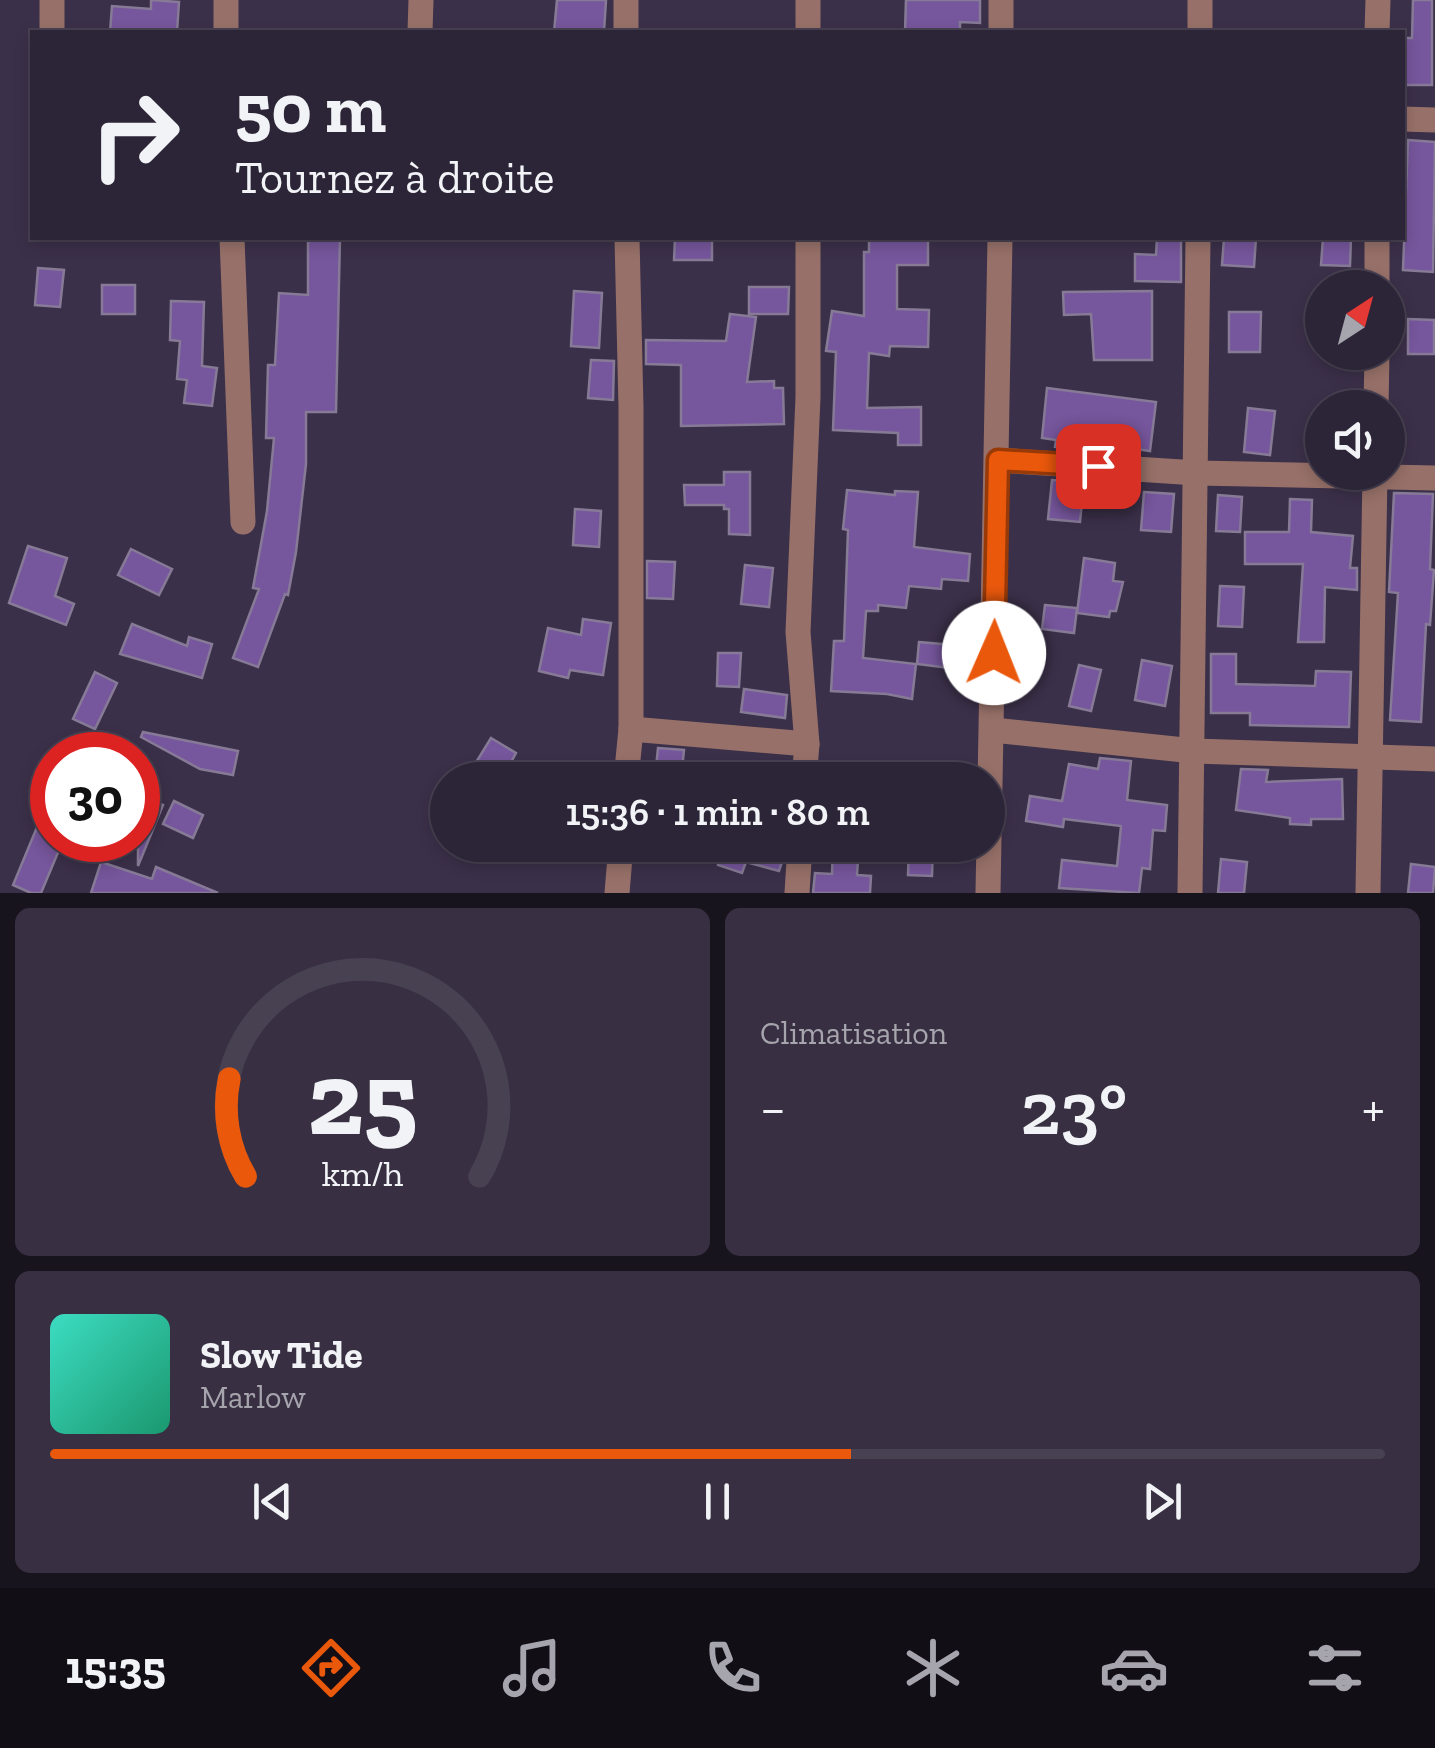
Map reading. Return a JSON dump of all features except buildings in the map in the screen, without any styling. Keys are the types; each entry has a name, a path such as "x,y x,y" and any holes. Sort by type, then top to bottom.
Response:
{"street":[{"path":"52,0 52,30"},
{"path":"226,0 226,30"},
{"path":"420,0 420,30"},
{"path":"626,0 626,30"},
{"path":"808,0 808,30"},
{"path":"1002,0 1002,30"},
{"path":"1200,0 1200,30"},
{"path":"1377,30 1378,0"},
{"path":"1405,120 1435,120"},
{"path":"232,240 243,522"},
{"path":"627,240 631,407 627,762"},
{"path":"805,762 798,632 808,397 808,240"},
{"path":"988,893 1000,240"},
{"path":"1190,893 1198,240"},
{"path":"1376,240 1377,270"},
{"path":"998,460 1198,473 1305,474"},
{"path":"1405,476 1435,478"},
{"path":"1368,893 1375,490"},
{"path":"630,730 806,744"},
{"path":"993,730 1194,751 1435,759"},
{"path":"617,893 620,862"},
{"path":"796,893 799,862"}],"route":[{"path":"994,653 998,460 1098,466"}]}
